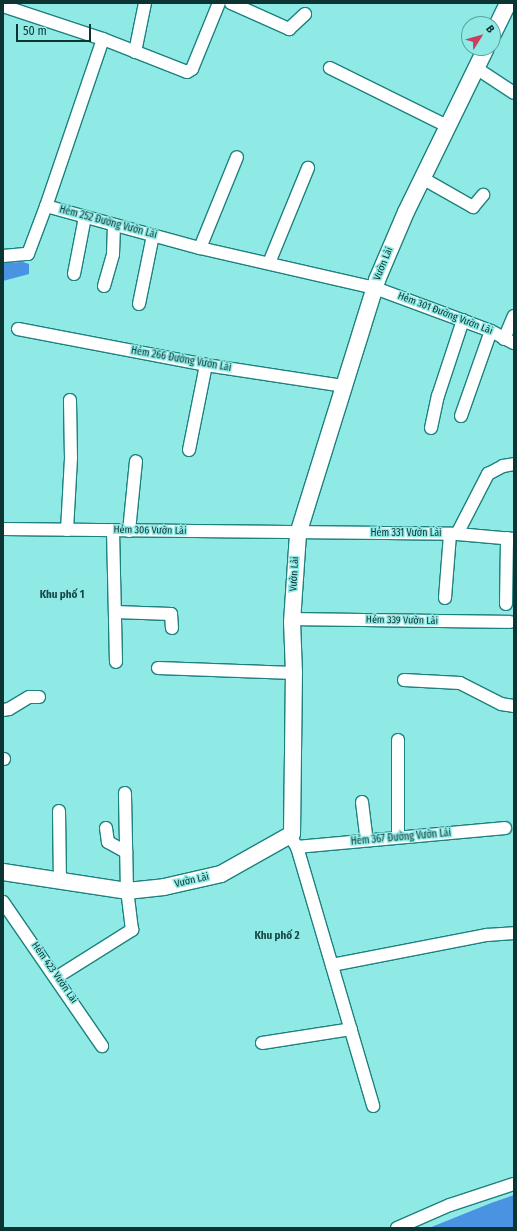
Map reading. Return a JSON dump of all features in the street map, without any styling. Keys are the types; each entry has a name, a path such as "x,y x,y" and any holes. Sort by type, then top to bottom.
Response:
{"main road":[{"path":"501,17 508,3"},
{"name":"Vườn Lài","path":"3,872 126,891 164,888 221,874 293,842 294,673 292,619 298,534 375,288 422,178 482,56"}],"street":[{"path":"135,52 145,3"},
{"path":"3,6 25,8 187,72 192,68 219,3"},
{"path":"231,3 289,29 305,14"},
{"name":"Hẻm 252 Đường Vườn Lài","path":"103,39 46,206 200,248 269,262 375,288"},
{"path":"330,68 447,126"},
{"path":"476,68 514,93"},
{"path":"200,248 237,157"},
{"path":"269,262 308,168"},
{"path":"422,178 473,207 483,195"},
{"path":"3,256 28,254 46,206"},
{"path":"74,274 85,217"},
{"path":"104,286 113,254 114,225"},
{"path":"139,304 153,235"},
{"name":"Hẻm 301 Đường Vườn Lài","path":"375,288 491,331 509,341"},
{"path":"509,341 514,316"},
{"path":"431,428 438,396 463,320"},
{"name":"Hẻm 266 Đường Vườn Lài","path":"18,329 206,365 344,386"},
{"path":"461,416 491,331"},
{"path":"189,450 206,365"},
{"path":"67,530 71,458 70,400"},
{"path":"129,531 136,461"},
{"path":"445,598 454,534 488,474 503,466 514,464"},
{"name":"Hẻm 306 Vườn Lài","path":"3,529 298,534"},
{"path":"113,530 116,662"},
{"name":"Hẻm 331 Vườn Lài","path":"298,534 454,534 510,538"},
{"path":"506,604 510,538"},
{"path":"115,612 171,614 172,628"},
{"name":"Hẻm 339 Vườn Lài","path":"292,619 510,622"},
{"path":"158,668 294,673"},
{"path":"404,680 460,683 501,704 514,706"},
{"path":"3,710 9,709 29,697 39,697"},
{"path":"398,740 398,837"},
{"path":"58,977 132,930 126,891 125,793"},
{"path":"362,802 367,840"},
{"path":"59,811 60,881"},
{"path":"106,828 108,842 126,852"},
{"name":"Hẻm 367 Đường Vườn Lài","path":"293,842 367,840 506,828"},
{"path":"293,842 332,965 348,1030 373,1106"},
{"name":"Hẻm 423 Vườn Lài","path":"3,902 58,977 102,1046"},
{"path":"332,965 480,936 514,933"},
{"path":"262,1044 348,1030"},
{"path":"397,1228 450,1205 514,1184"}],"water":[{"path":"23,262 29,264 29,274 3,281 3,263"},
{"path":"514,1195 514,1228 429,1228 491,1203"}],"district":[{"name":"Khu phố 1","path":"62,595"},
{"name":"Khu phố 2","path":"277,936"}]}
